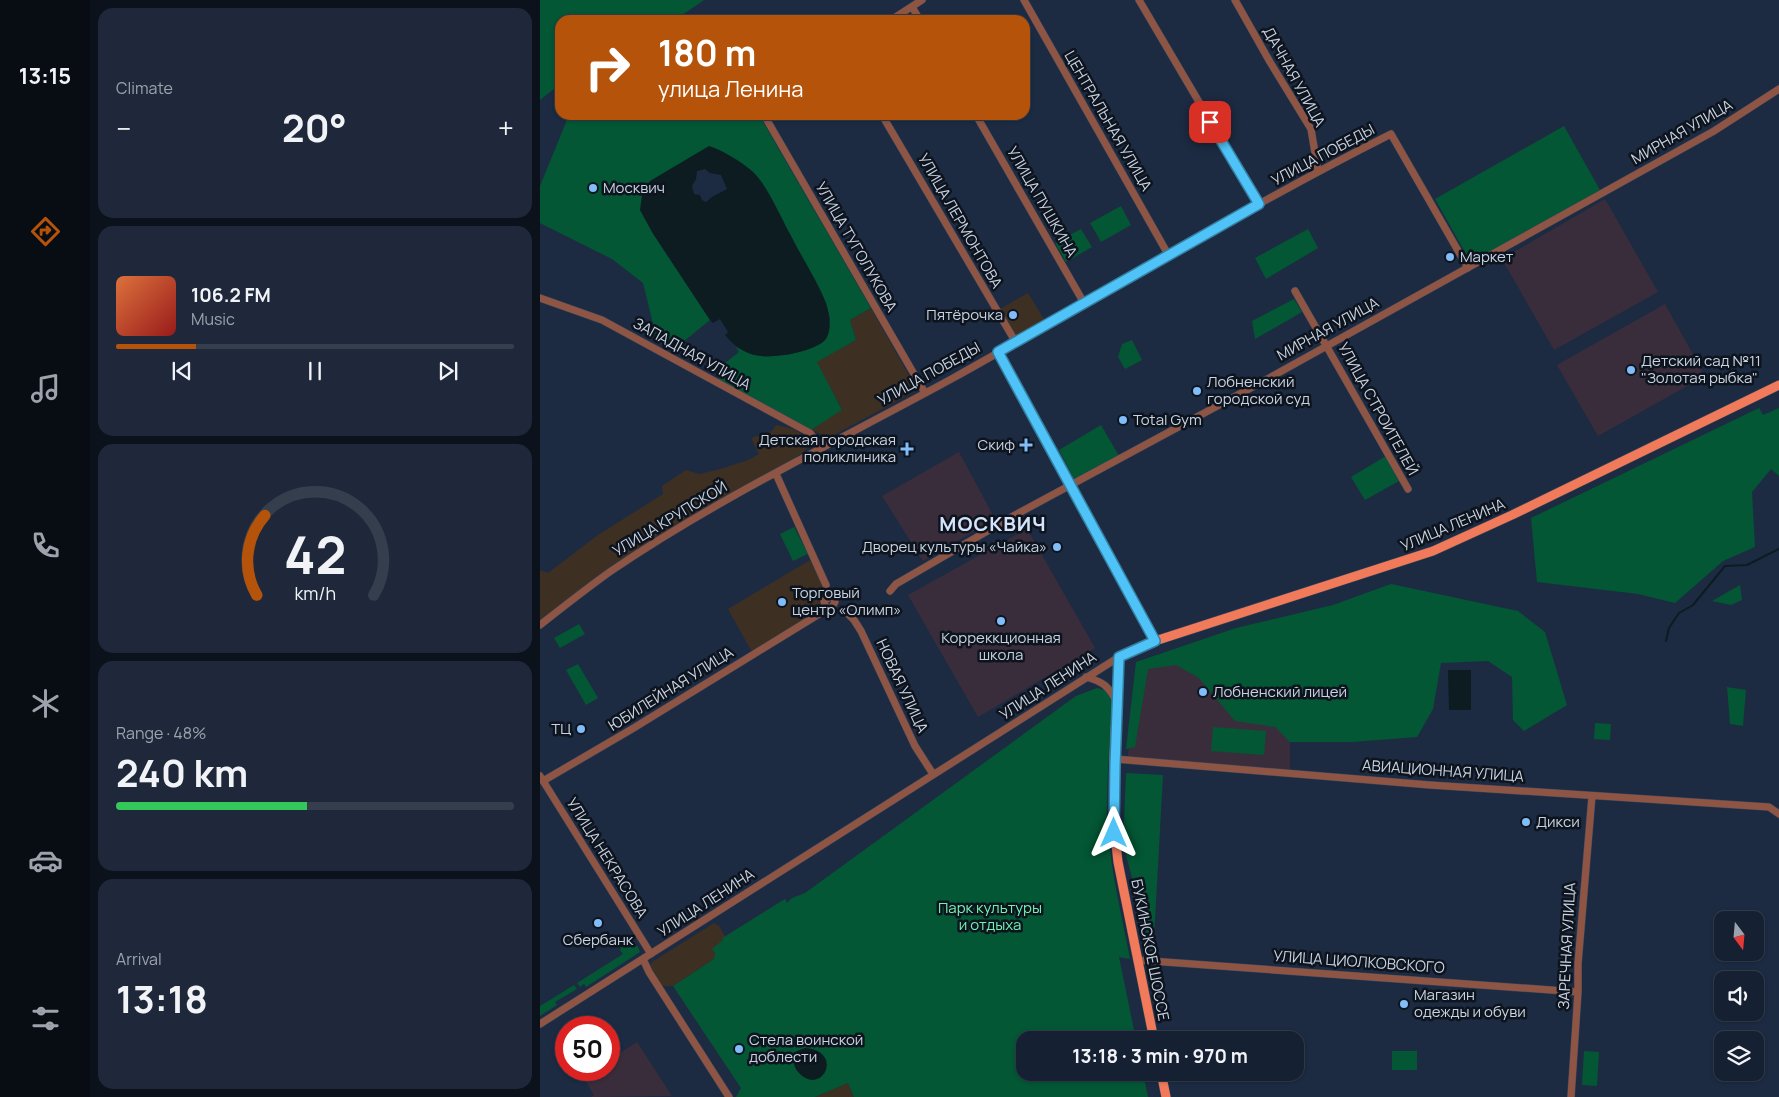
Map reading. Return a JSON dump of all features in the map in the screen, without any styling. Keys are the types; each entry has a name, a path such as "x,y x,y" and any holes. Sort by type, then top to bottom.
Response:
{"main road":[{"name":"УЛИЦА ЛЕНИНА","path":"1119,657 1155,641 1433,551 1512,515 1779,385"},
{"name":"БУКИНСКОЕ ШОССЕ","path":"1119,657 1114,833 1118,862 1152,1031"},
{"path":"1163,1081 1166,1097"}],"street":[{"path":"900,15 922,0"},
{"name":"ЦЕНТРАЛЬНАЯ УЛИЦА","path":"1024,0 1169,256"},
{"path":"1139,0 1259,204"},
{"name":"ДАЧНАЯ УЛИЦА","path":"1235,0 1311,129 1318,171"},
{"path":"912,7 917,15"},
{"name":"МИРНАЯ УЛИЦА","path":"890,590 896,584 1015,515 1468,268 1714,131 1779,90"},
{"name":"УЛИЦА ТУГОЛУКОВА","path":"767,120 924,392"},
{"name":"УЛИЦА ЛЕРМОНТОВА","path":"885,120 1015,342"},
{"name":"УЛИЦА ПУШКИНА","path":"979,120 1084,303"},
{"name":"УЛИЦА ПОБЕДЫ","path":"822,448 998,352 1318,171 1391,134 1468,268"},
{"name":"УЛИЦА СТРОИТЕЛЕЙ","path":"1295,291 1408,489"},
{"name":"ЗАПАДНАЯ УЛИЦА","path":"540,298 602,320 810,433 822,448"},
{"path":"998,352 1155,641"},
{"name":"УЛИЦА КРУПСКОЙ","path":"540,625 590,586 638,554 686,524 822,448"},
{"path":"776,474 826,585 829,602"},
{"name":"НОВАЯ УЛИЦА","path":"829,602 844,610 854,620 915,746 933,774"},
{"name":"ЮБИЛЕЙНАЯ УЛИЦА","path":"541,779 632,729 812,619 829,602"},
{"name":"УЛИЦА ЛЕНИНА","path":"540,1024 1119,657"},
{"path":"1086,677 1102,681 1111,691 1117,704"},
{"name":"АВИАЦИОННАЯ УЛИЦА","path":"1115,759 1592,796 1769,807 1779,814"},
{"name":"УЛИЦА НЕКРАСОВА","path":"541,779 651,954"},
{"name":"ЗАРЕЧНАЯ УЛИЦА","path":"1571,1097 1578,964 1592,796"},
{"path":"643,958 649,972 729,1097"},
{"name":"УЛИЦА ЦИОЛКОВСКОГО","path":"1137,960 1578,992"}],"shaded area":[{"path":"709,146 732,157 752,171 763,184 822,294 830,324 829,333 824,341 800,352 774,356 751,354 731,342 725,335 728,332 720,319 713,323 710,320 652,232 640,210 642,195 650,181","holes":["705,169 710,173 721,175 727,189 706,202 702,200 700,195 694,194 692,186 696,179 697,171"]},
{"path":"1605,199 1658,292 1554,350 1502,259"},
{"path":"1028,293 1045,321 1015,338 998,310"},
{"name":"Детский сад №11 \"Золотая рыбка\"","path":"1665,304 1705,376 1598,436 1557,365"},
{"path":"871,308 916,388 912,393 834,435 823,435 811,430 842,409 816,362 856,340 850,320"},
{"path":"776,425 794,429 805,437 808,442 804,452 736,492 726,495 614,564 540,621 540,570 548,573 598,535 663,494 662,486 686,470 699,474 748,460 759,454 751,438 772,431"},
{"path":"959,452 995,519 923,561 882,496"},
{"name":"Корреккционная школа","path":"1027,529 1095,648 978,717 908,595"},
{"path":"810,560 821,582 822,590 821,600 816,610 804,621 752,652 728,609"},
{"name":"Лобненский лицей","path":"1241,639 1290,732 1290,770 1128,757 1136,677 1164,658"},
{"path":"1448,670 1471,670 1471,710 1449,710"},
{"path":"714,923 719,926 725,936 715,953 714,959 673,986 662,986 650,968 652,962"},
{"path":"637,1042 672,1096 591,1097 594,1095 585,1081 620,1081 620,1053"},
{"path":"805,1048 817,1051 824,1057 827,1064 826,1071 815,1080 808,1079 799,1073 794,1065 797,1051"},
{"path":"848,1083 854,1097 815,1097"}],"green space":[{"path":"540,0 704,0 682,15 555,15 555,88 540,100"},
{"path":"567,120 762,120 871,308 850,320 856,340 817,362 842,410 811,430 719,381 720,367 739,352 736,347 770,356 793,354 826,339 830,319 826,304 779,213 709,146 652,232 710,320 672,351 657,340 643,283 612,259 540,223 540,186"},
{"path":"1564,126 1600,190 1471,263 1435,199"},
{"path":"1121,206 1131,225 1101,242 1090,223"},
{"path":"1081,229 1092,247 1066,262 1055,243"},
{"path":"1308,229 1318,248 1266,279 1255,258"},
{"path":"1294,299 1302,312 1255,339 1252,321"},
{"path":"1132,340 1142,360 1125,369 1118,357 1122,344"},
{"path":"1759,408 1763,415 1779,408 1779,476 1771,469 1752,492 1755,547 1723,561 1675,603 1638,594 1537,582 1531,518"},
{"path":"1101,425 1119,456 1074,479 1059,450"},
{"path":"1386,456 1399,481 1365,500 1351,477"},
{"path":"794,527 808,554 793,561 780,534"},
{"path":"1391,584 1518,611 1545,632 1567,705 1524,731 1513,720 1512,677 1488,661 1441,663 1433,709 1417,737 1352,742 1290,742 1275,727 1235,721 1199,678 1176,665 1148,669 1135,747 1126,749 1136,662 1236,628 1333,605"},
{"path":"1740,585 1742,600 1731,605 1712,601"},
{"path":"579,624 585,634 560,648 554,638"},
{"path":"578,664 598,698 586,705 566,670"},
{"path":"1727,687 1746,690 1743,726 1730,724"},
{"name":"Парк культуры и отдыха","path":"1097,688 1108,692 1113,702 1107,782 1109,845 1130,959 1119,957 1134,1031 1016,1031 1016,1081 1145,1081 1148,1097 854,1097 848,1083 815,1097 736,1097 741,1088 673,986 714,959 715,953 712,949 723,940 722,938 785,899 787,903 792,898 805,893 1076,696"},
{"path":"1595,723 1611,724 1610,740 1594,739"},
{"path":"1213,727 1266,731 1264,755 1211,751"},
{"path":"1126,773 1163,775 1153,956 1123,844"},
{"path":"631,941 638,947 640,952 586,987 584,984 580,987 577,983 623,954 620,950 621,947"},
{"path":"574,985 577,989 555,1002 557,1005 540,1016 540,1006"},
{"path":"1392,1051 1417,1051 1417,1070 1392,1070"},
{"path":"1584,1051 1599,1052 1597,1086 1582,1085"}],"waterway":[{"path":"1666,641 1669,628 1679,613 1693,605 1725,566 1747,565 1779,549"}],"place":[{"name":"Москвич","path":"593,188"},
{"name":"Маркет","path":"1450,257"},
{"name":"Пятёрочка","path":"1013,315"},
{"name":"Детский сад №11 \"Золотая рыбка\"","path":"1631,370"},
{"name":"Лобненский городской суд","path":"1197,391"},
{"name":"Total Gym","path":"1123,420"},
{"name":"Скиф","path":"1026,445"},
{"name":"Детская городская поликлиника","path":"907,449"},
{"name":"Дворец культуры «Чайка»","path":"1057,547"},
{"name":"Торговый центр «Олимп»","path":"782,602"},
{"name":"Корреккционная школа","path":"1001,621"},
{"name":"Лобненский лицей","path":"1203,692"},
{"name":"ТЦ","path":"581,729"},
{"name":"Дикси","path":"1526,822"},
{"name":"Сбербанк","path":"598,923"},
{"name":"Магазин одежды и обуви","path":"1404,1004"},
{"name":"Стела воинской доблести","path":"739,1049"}],"district":[{"name":"МОСКВИЧ","path":"993,524"}],"route":[{"path":"1114,833 1119,657 1155,641 998,352 1259,204 1210,122"}]}
